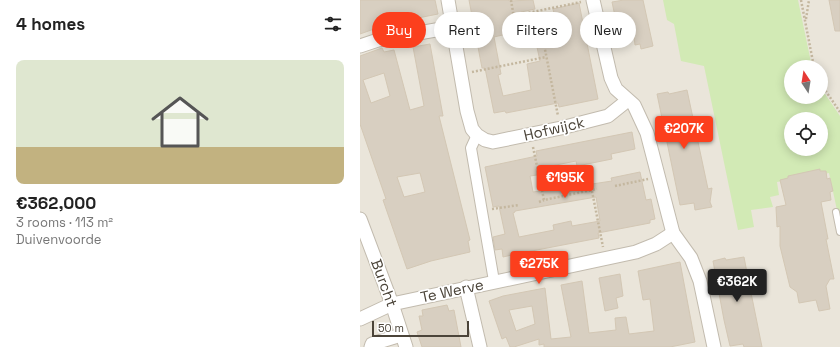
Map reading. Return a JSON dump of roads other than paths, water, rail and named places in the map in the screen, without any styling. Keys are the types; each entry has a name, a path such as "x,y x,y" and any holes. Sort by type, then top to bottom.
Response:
{"street":[{"path":"448,0 450,12"},
{"path":"587,1 611,78 616,89 634,106 647,133 673,233 691,258 700,281 714,347"},
{"path":"360,46 378,40 434,30"},
{"path":"457,48 467,111 472,129 477,135 471,148 494,282"},
{"name":"Hofwijck","path":"477,135 485,140 493,142 561,128 608,116 627,100"},
{"name":"Burcht","path":"360,219 392,304 403,341"},
{"name":"Te Werve","path":"360,319 392,304 466,287 636,252 656,244 673,233"},
{"path":"466,287 480,347"},
{"path":"371,347 372,344 403,341"}],"lane":[{"path":"836,212 840,232"}]}
